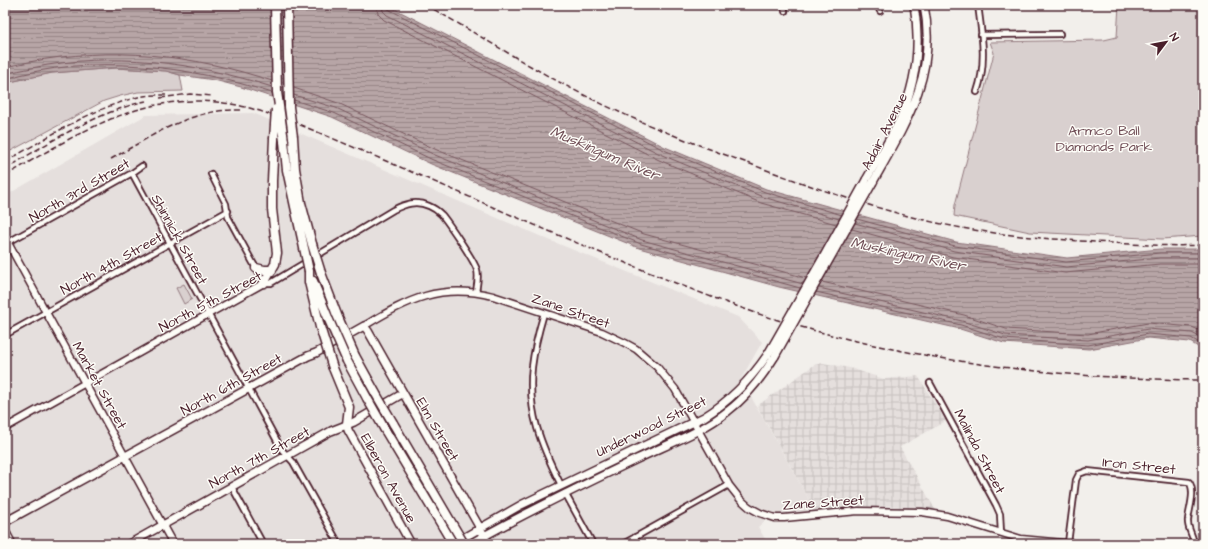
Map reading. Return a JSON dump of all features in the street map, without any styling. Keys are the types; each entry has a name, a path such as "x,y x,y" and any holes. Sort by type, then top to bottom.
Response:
{"highway":[{"path":"264,283 275,264 277,253 272,209 272,180 277,92 275,5"},
{"path":"287,5 290,107 295,169 301,203 321,273 355,356 464,544"},
{"path":"277,92 284,140 286,170 309,270 347,361 385,430 453,544"},
{"path":"256,268 272,270"},
{"path":"309,270 309,282 320,327 333,368 349,407 347,424"}],"main road":[{"name":"Adair Avenue","path":"827,258 869,181 899,120 911,90 918,36 914,5"},
{"name":"Adair Avenue","path":"869,181 910,114 919,91 924,70 927,45 924,5"},
{"name":"Market Street","path":"6,241 173,544"},
{"name":"Underwood Street","path":"470,544 565,493 698,430 716,420 738,403 758,382 771,355 827,258"},
{"name":"North 5th Street","path":"5,428 264,283"},
{"name":"North 6th Street","path":"5,522 411,300 436,292 476,292"},
{"name":"Zane Street","path":"476,292 493,296 602,332 636,350 665,376 678,395 728,485 740,500 760,513 775,518 795,518 858,511 922,512 947,516 1022,539 1071,544"},
{"name":"Elm Street","path":"364,326 489,544"},
{"name":"Underwood Street","path":"453,544 520,505 561,484 713,412 738,391 771,355"},
{"name":"North 7th Street","path":"130,544 288,456 347,424 358,420 402,394"},
{"name":"Elberon Avenue","path":"347,424 348,430 411,544"},
{"path":"5,531 12,544"}],"street":[{"path":"784,5 785,11"},
{"path":"877,5 880,11"},
{"path":"977,92 982,80 984,58 978,5"},
{"path":"982,35 1060,34"},
{"name":"North 3rd Street","path":"6,241 132,173 142,166"},
{"name":"Shinnick Street","path":"132,173 282,450 293,462 339,544"},
{"path":"211,174 226,204 228,217 264,283"},
{"name":"North 5th Street","path":"264,283 270,283 405,204 413,203 428,205 435,208 442,214 475,264 478,277 476,292"},
{"name":"North 4th Street","path":"5,335 228,211"},
{"path":"544,313 532,365 532,401 534,418 542,446 561,484"},
{"name":"Malinda Street","path":"930,383 996,504 1000,514 1001,533"},
{"name":"Iron Street","path":"1071,544 1076,480 1079,474 1084,472 1187,481 1191,484 1192,489 1187,524 1194,539 1194,544"},
{"path":"623,544 728,485"},
{"path":"232,487 263,544"},
{"path":"565,493 593,544"},
{"path":"635,537 639,544"}],"shaded area":[{"path":"253,113 549,240 738,317 762,342 741,379 816,512 790,515 772,514 758,527 768,544 496,544 494,542 490,544 5,544 5,196 146,115"},
{"path":"823,363 850,368 884,379 918,376 946,421 900,447 936,511 889,506 816,512 757,406 814,365"}],"green space":[{"name":"Armco Ball Diamonds Park","path":"1119,5 1203,5 1203,236 1162,239 1030,232 954,216 955,205 994,53 990,42 1104,40 1117,37"},
{"path":"116,68 166,71 180,75 183,91 138,92 104,101 5,154 5,83 52,73"},
{"path":"184,284 192,299 184,304 176,288"}],"water":[{"name":"Muskingum River","path":"5,5 387,5 665,147 766,189 956,242 1067,258 1160,249 1203,249 1203,350 1190,342 1148,338 1089,349 1004,343 960,329 779,287 639,248 431,164 332,117 241,87 214,80 180,75 166,71 116,68 52,73 5,83"}],"railway":[{"path":"426,5 550,77 631,117 712,150 859,202 941,224 1000,234 1063,240 1136,244 1176,246 1203,245"},
{"path":"160,98 190,94 212,96"},
{"path":"5,162 84,117 118,103 139,97 166,95"},
{"path":"5,170 55,139 91,121 128,106 146,101"},
{"path":"5,176 85,131 140,109 168,103 199,101 231,104 257,110 298,124 601,253 715,298 784,322 887,348 992,366 1097,376 1203,380"},
{"path":"111,159 158,132 189,118 206,113 242,110"}]}
